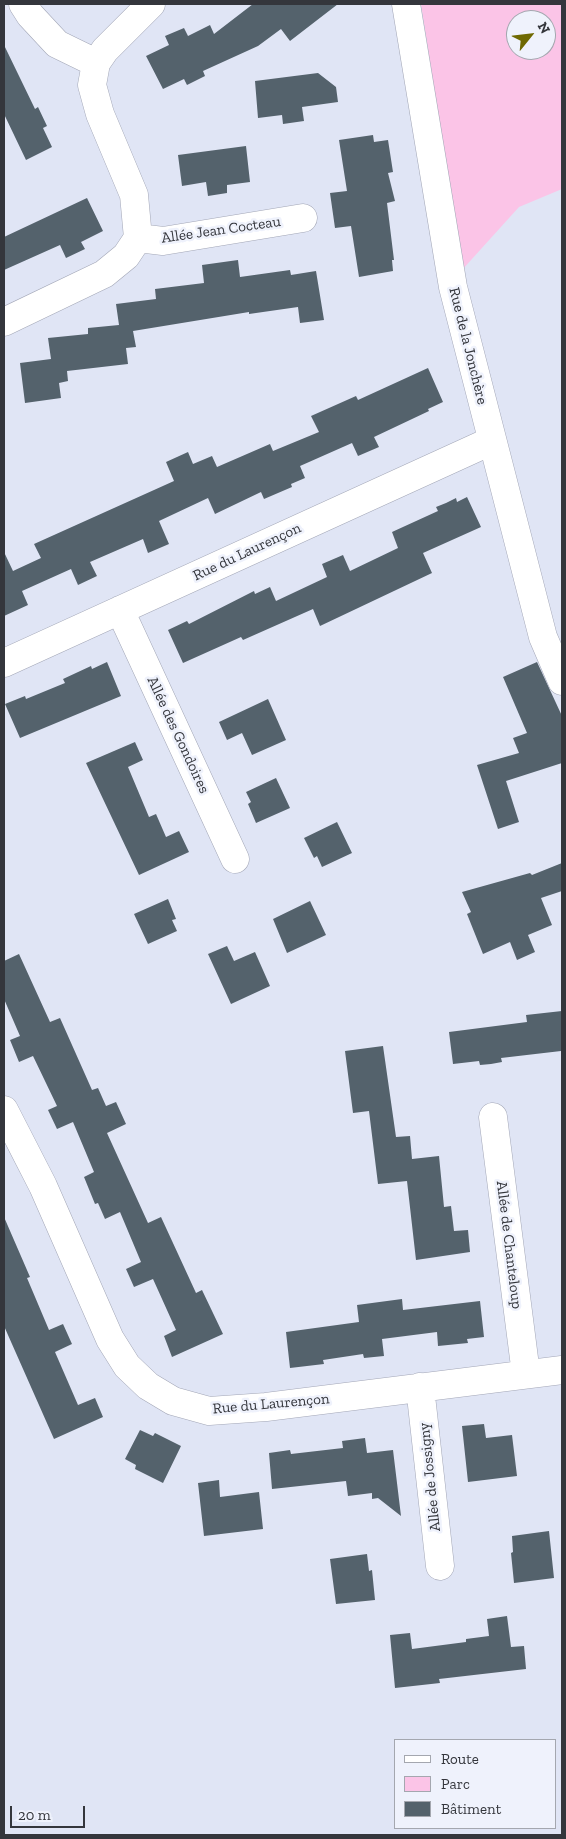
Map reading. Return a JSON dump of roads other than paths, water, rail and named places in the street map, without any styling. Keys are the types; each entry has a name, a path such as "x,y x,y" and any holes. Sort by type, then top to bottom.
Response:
{"street":[{"path":"23,4 30,15 57,44 96,62"},
{"path":"4,322 104,274 126,256 138,238 134,195 100,114 92,85 96,62 105,50 151,4"},
{"name":"Rue de la Jonchère","path":"406,4 453,287 491,441 543,637 562,681"},
{"name":"Allée Jean Cocteau","path":"138,238 163,240 303,218"},
{"name":"Rue du Laurençon","path":"4,663 491,441"},
{"name":"Allée des Gondoires","path":"120,610 236,859"},
{"name":"Rue du Laurençon","path":"4,1110 43,1186 110,1339 127,1366 148,1386 173,1401 209,1411 266,1407 562,1370"},
{"name":"Allée de Chanteloup","path":"493,1117 526,1374"},
{"name":"Allée de Jossigny","path":"420,1387 440,1566"}]}
